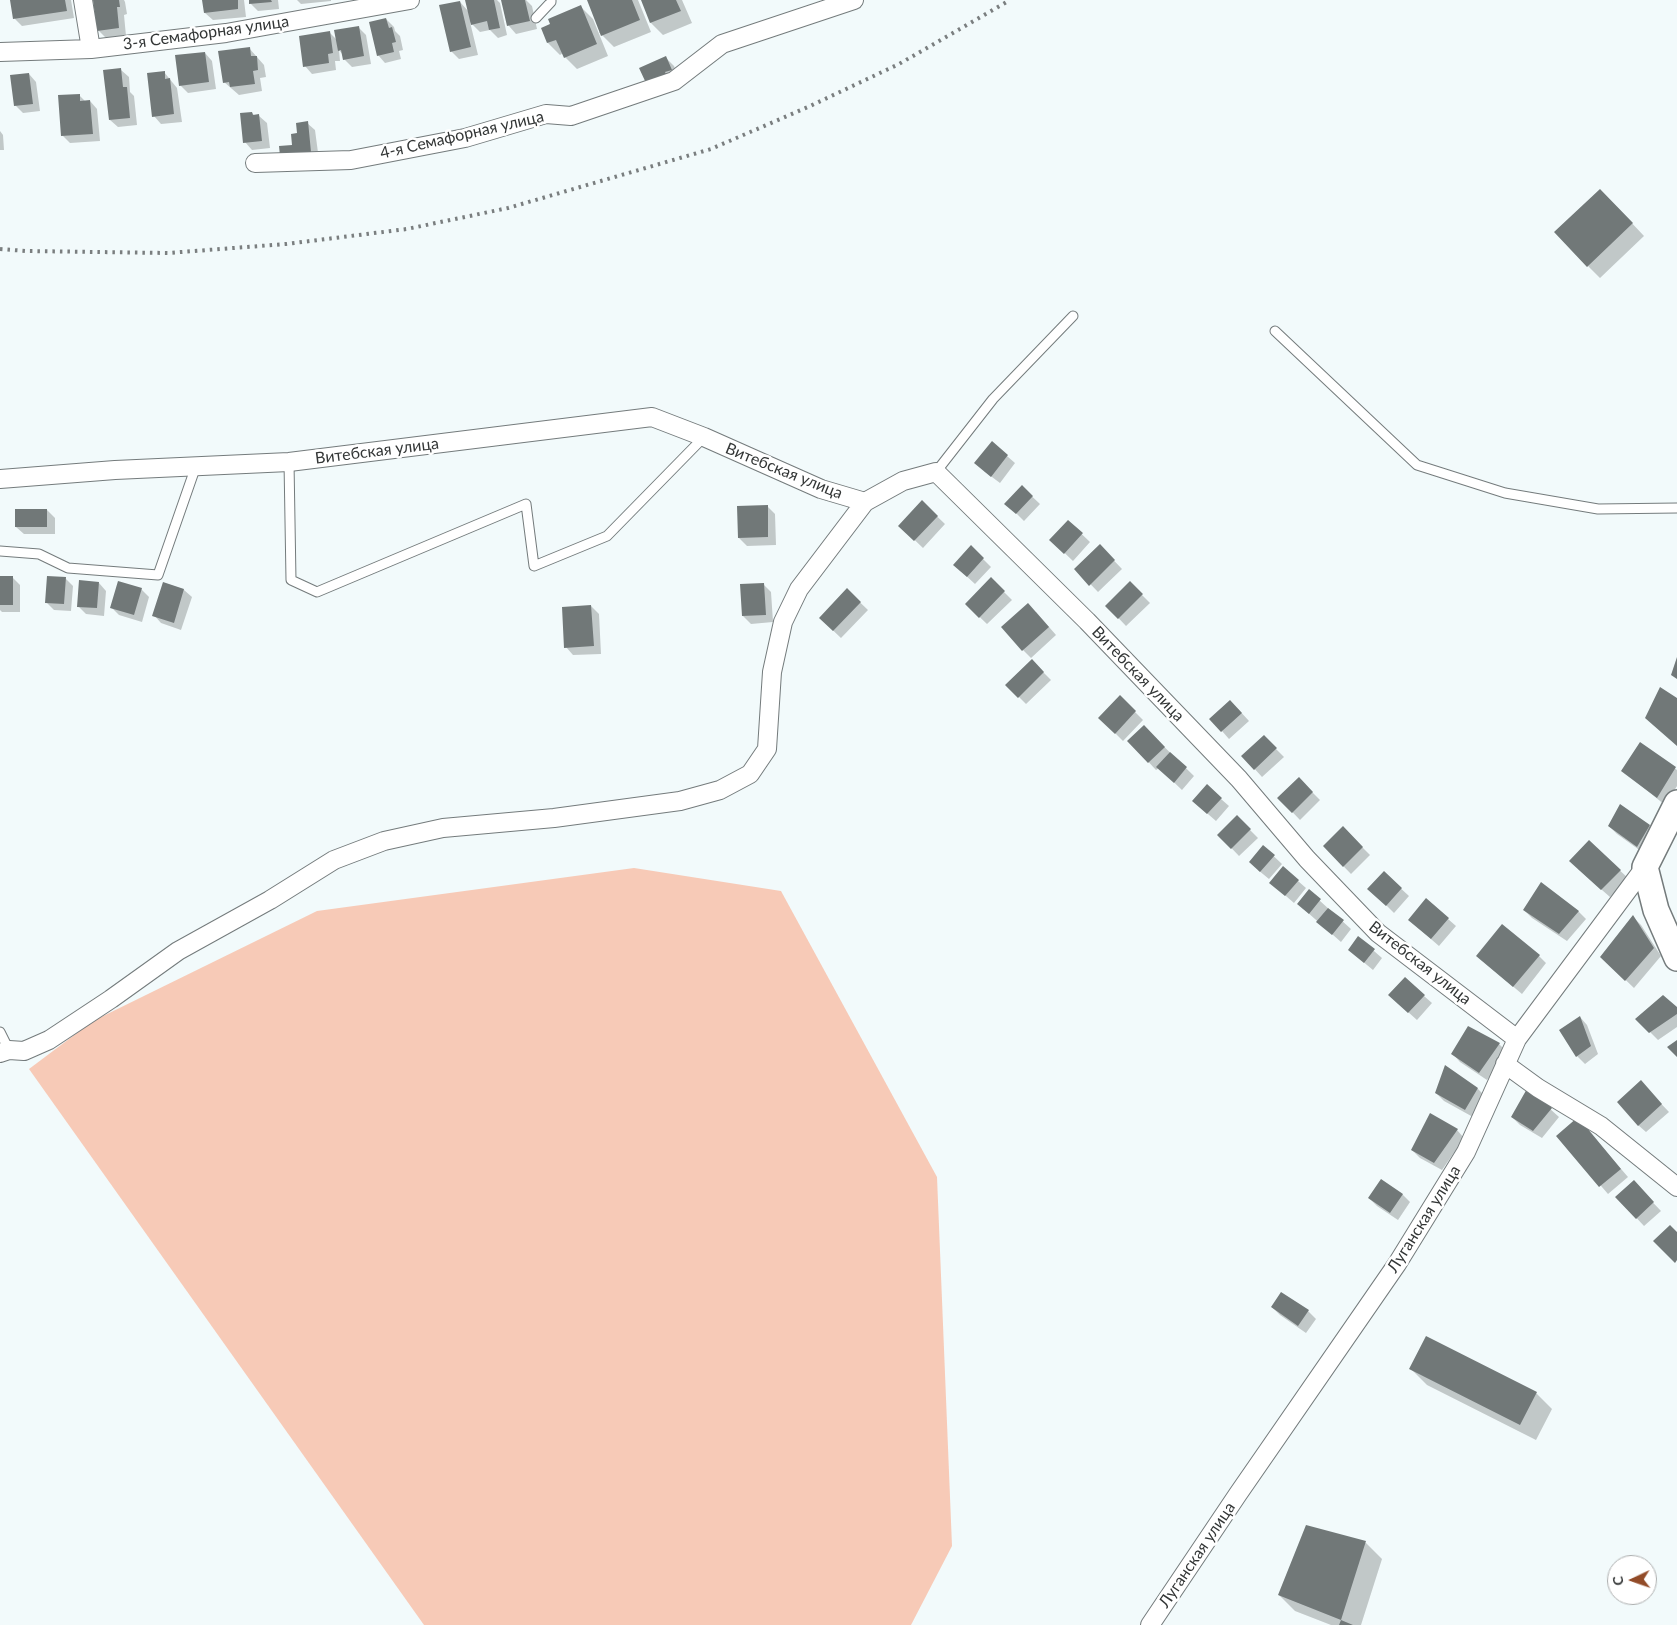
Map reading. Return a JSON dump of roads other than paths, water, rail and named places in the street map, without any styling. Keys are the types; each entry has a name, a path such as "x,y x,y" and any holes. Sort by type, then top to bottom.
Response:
{"street":[{"path":"83,0 91,49"},
{"name":"3-я Семафорная улица","path":"0,52 91,49 226,34 410,0"},
{"name":"4-я Семафорная улица","path":"255,164 351,160 465,138 546,114 571,116 674,81 722,44 854,0"},
{"name":"Витебская улица","path":"0,479 289,462 652,417 821,489 865,502"},
{"path":"4,1052 24,1051 49,1040 178,951 270,900 334,860 384,840 443,828 554,818 680,801 720,790 750,774 767,749 772,672 783,622 799,589 865,502 903,481 936,472"},
{"name":"Витебская улица","path":"936,472 1087,620 1239,779 1307,859 1378,933 1516,1039"},
{"name":"Луганская улица","path":"1150,1625 1397,1264 1466,1152 1516,1039 1645,867 1677,804"},
{"path":"1645,867 1656,910 1677,958"},
{"path":"1505,1064 1538,1088 1601,1126 1677,1187"}],"lane":[{"path":"536,18 551,0"},
{"path":"936,472 993,399 1073,316"},
{"path":"1275,331 1417,464 1505,493 1598,509 1677,508"},
{"path":"289,462 291,580 317,592 526,504 534,566 607,536 704,438"},
{"path":"0,551 39,554 68,568 158,575 196,466"},
{"path":"0,1032 4,1052"}],"railway":[{"path":"0,249 168,253 286,244 407,229 508,208 711,149 808,107 899,64 1010,0"}]}
